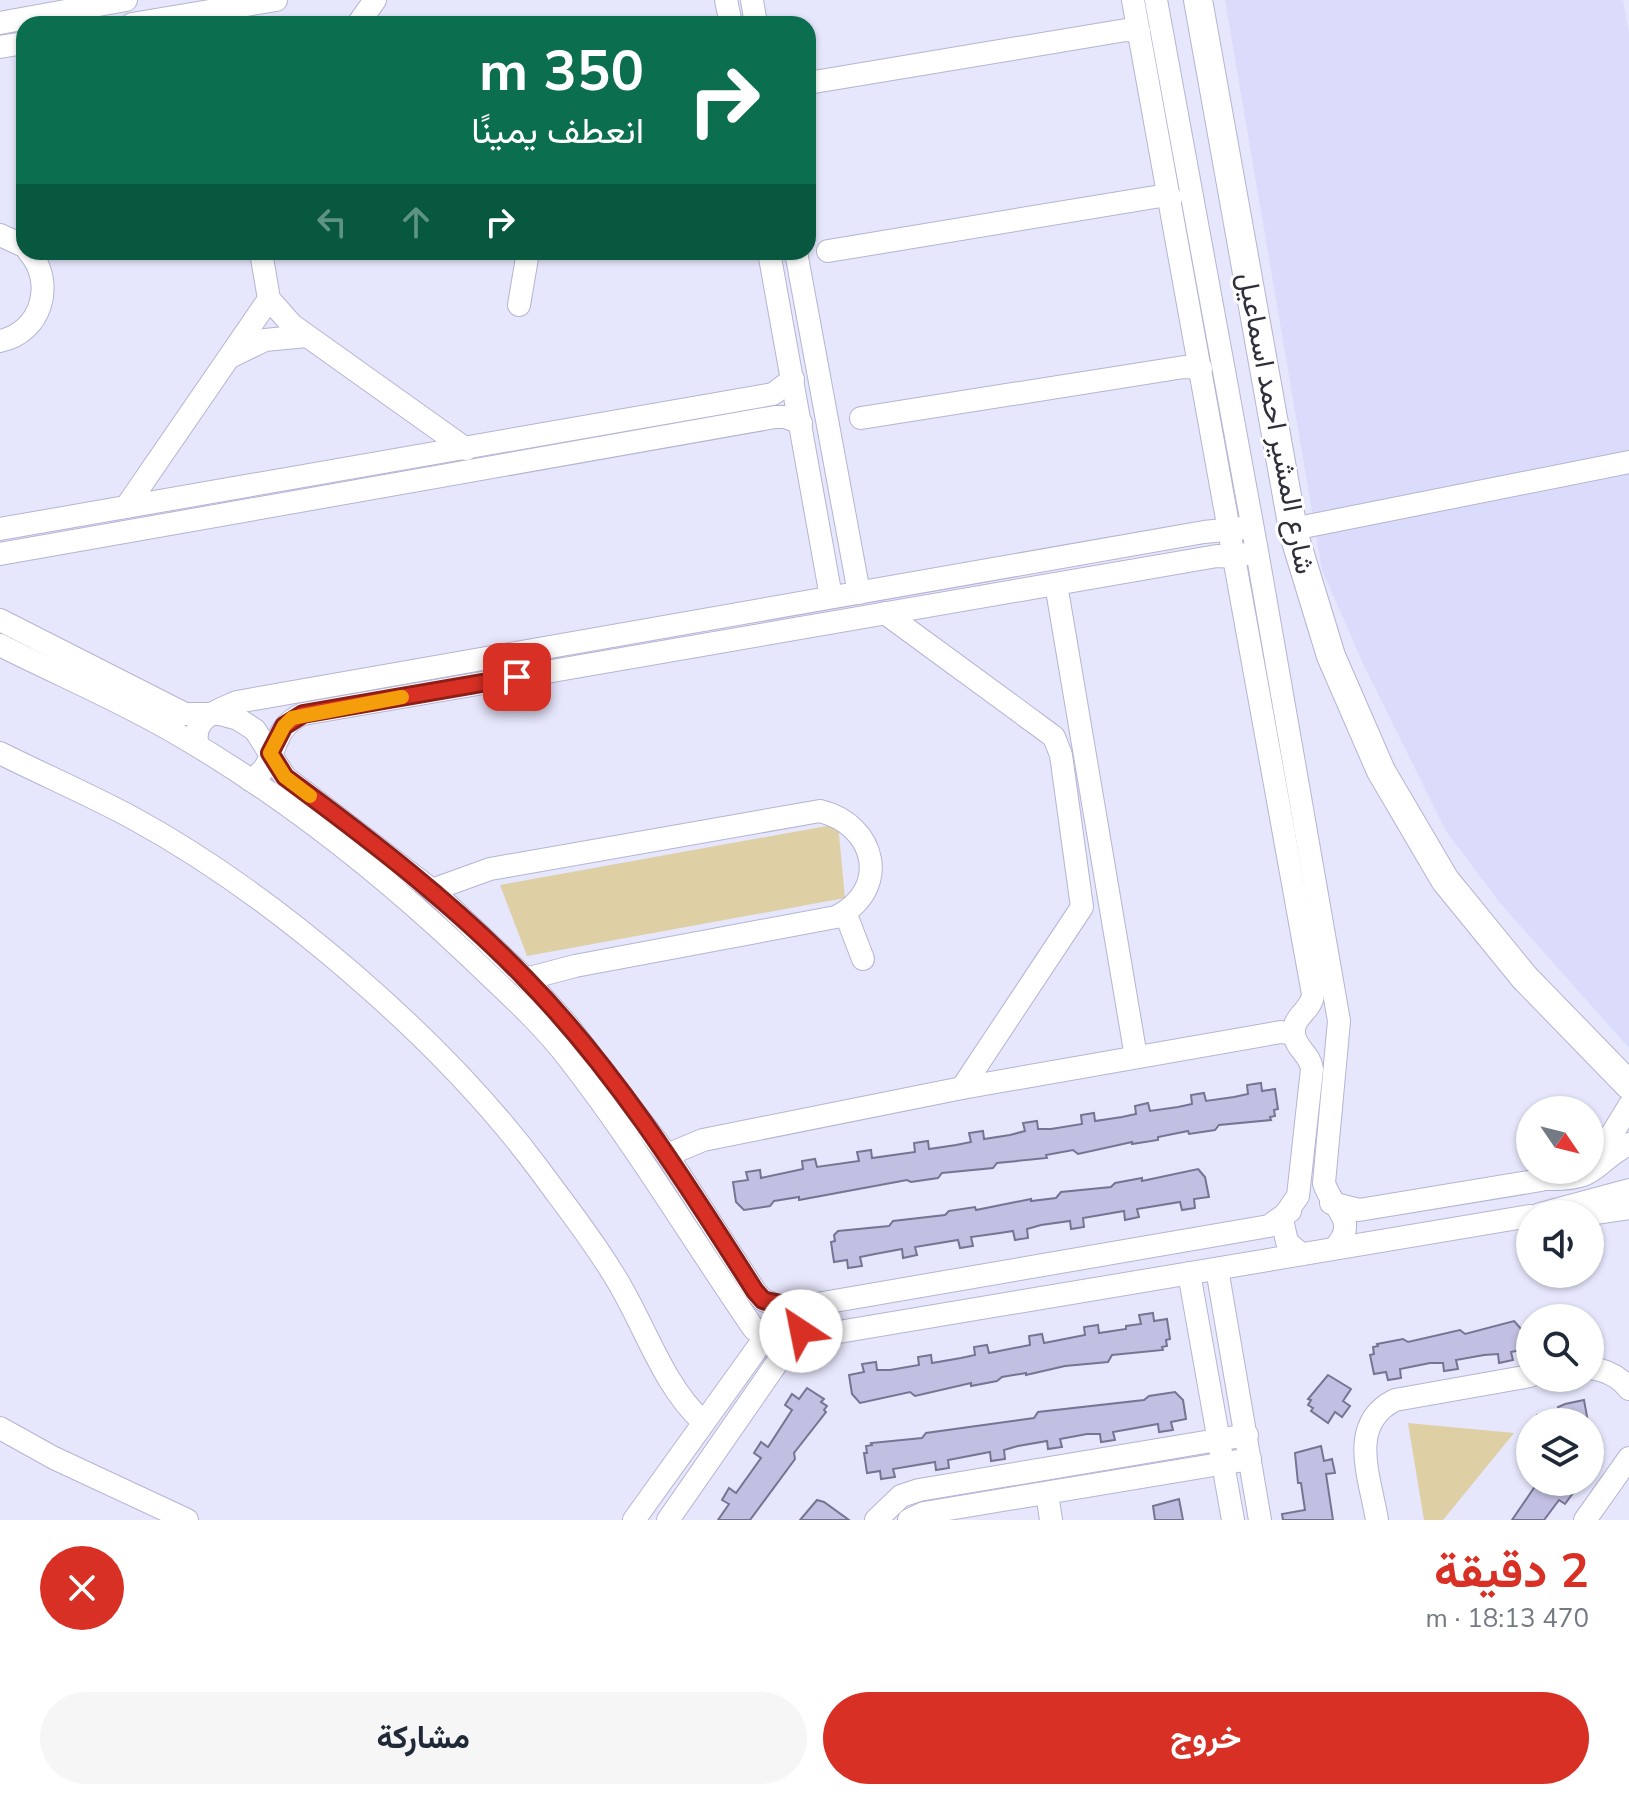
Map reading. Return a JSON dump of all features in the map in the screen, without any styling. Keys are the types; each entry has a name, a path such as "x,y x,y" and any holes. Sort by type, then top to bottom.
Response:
{"main road":[{"name":"شارع المشير احمد اسماعيل","path":"1198,0 1293,529 1331,656 1381,771 1445,880 1524,977 1629,1085"}],"street":[{"path":"181,16 276,0"},
{"path":"1133,0 1201,368 1242,528"},
{"path":"1156,0 1242,528 1337,1009 1338,1045 1324,1183 1332,1204"},
{"path":"77,16 117,1"},
{"path":"816,82 1126,30 1139,32"},
{"path":"828,251 1161,196 1171,198"},
{"path":"0,341 10,339 32,323 43,298 42,274 34,260"},
{"path":"262,260 269,299 306,336 466,449"},
{"path":"519,305 527,260"},
{"path":"771,260 831,597"},
{"path":"797,260 859,593"},
{"path":"126,507 269,299"},
{"path":"229,358 265,340 306,336"},
{"path":"861,418 1184,367 1201,368"},
{"path":"0,529 773,394 793,379"},
{"path":"0,554 776,417 801,423"},
{"path":"1293,529 1629,462"},
{"path":"296,478 299,503"},
{"path":"198,746 199,725 209,715 237,702 1242,528"},
{"path":"250,780 265,770 284,726 303,714 1217,556 1247,554"},
{"path":"1247,554 1313,994 1309,1007"},
{"path":"918,582 922,607"},
{"path":"1056,584 1136,1057"},
{"path":"885,613 1054,737 1061,755 1082,907 962,1088"},
{"path":"0,620 185,714 220,714 255,730 285,777 432,890 526,979 566,1023 667,1155 755,1291 763,1300 783,1302 794,1308 802,1323 793,1343 668,1520"},
{"path":"0,645 198,746 348,851 421,911 512,997 568,1057 687,1224 758,1336 774,1350 793,1343 1516,1218"},
{"path":"0,753 132,818 211,867 287,921 416,1033 478,1097 535,1165 613,1273 679,1396 703,1422"},
{"path":"432,890 495,868 820,811 839,816 855,827 866,843 870,875 861,896 836,917 575,966 526,979"},
{"path":"845,912 863,959"},
{"path":"1301,1254 1287,1242 1282,1219 1298,1196 1312,1070 1307,1053 1298,1045 1294,1034 1296,1021 1309,1007 1323,1001 1331,1002 1337,1009"},
{"path":"667,1155 703,1140 962,1088 1281,1032 1294,1034"},
{"path":"1307,1053 1338,1045"},
{"path":"1604,1144 1629,1106"},
{"path":"1604,1155 1629,1144"},
{"path":"1332,1204 1359,1210 1516,1182"},
{"path":"1604,1204 1629,1190"},
{"path":"794,1308 1266,1227 1282,1219 1301,1202 1318,1197 1342,1210 1345,1231 1335,1248"},
{"path":"1604,1209 1629,1208"},
{"path":"1217,1269 1260,1520"},
{"path":"1189,1273 1233,1520"},
{"path":"634,1520 703,1422 758,1336 758,1313 771,1303"},
{"path":"1604,1370 1623,1381 1629,1389"},
{"path":"1377,1520 1365,1433 1381,1407 1395,1400 1516,1378"},
{"path":"0,1428 67,1465 187,1520"},
{"path":"876,1520 901,1496 919,1490 1247,1435"},
{"path":"1585,1520 1629,1458"},
{"path":"909,1520 924,1513 1250,1459"},
{"path":"1047,1493 1051,1520"}],"shaded area":[{"path":"1225,0 1623,0 1629,33 1629,1048 1500,903 1446,831 1365,668 1322,570"},
{"path":"838,824 845,898 527,956 500,885"},
{"path":"1408,1423 1514,1433 1443,1520 1424,1520"}],"building":[{"path":"1261,1083 1262,1091 1275,1089 1278,1109 1274,1110 1275,1116 1270,1117 1271,1120 1219,1125 1215,1130 1189,1134 1188,1131 1158,1137 1158,1140 1132,1142 1078,1154 1073,1150 1046,1155 1047,1158 997,1163 993,1168 942,1173 938,1178 907,1180 799,1200 799,1197 774,1201 770,1206 744,1210 736,1202 733,1182 748,1180 746,1172 760,1170 761,1178 803,1169 802,1161 815,1159 817,1167 859,1161 857,1152 871,1150 872,1158 915,1152 914,1143 928,1141 929,1149 956,1145 971,1142 969,1133 983,1131 984,1139 1010,1135 1025,1131 1023,1123 1037,1121 1038,1129 1082,1124 1081,1115 1094,1113 1095,1121 1122,1117 1136,1114 1135,1106 1148,1103 1150,1111 1192,1104 1191,1095 1204,1093 1206,1101 1248,1094 1247,1085"},
{"path":"1198,1169 1205,1177 1209,1197 1194,1199 1195,1208 1182,1210 1180,1202 1137,1209 1139,1217 1125,1220 1124,1211 1083,1218 1084,1227 1071,1229 1070,1221 1041,1225 1027,1229 1028,1238 1015,1240 1013,1231 971,1237 973,1246 960,1248 958,1240 915,1247 917,1255 903,1258 902,1249 860,1257 862,1266 848,1268 847,1260 834,1262 831,1242 835,1241 834,1235 838,1231 889,1226 893,1221 945,1215 949,1211 975,1207 976,1210 1031,1199 1056,1198 1061,1192 1111,1187 1115,1183 1142,1178 1142,1181"},
{"path":"1153,1313 1154,1321 1167,1319 1170,1339 1166,1340 1167,1346 1162,1347 1163,1350 1112,1355 1108,1362 1002,1377 997,1381 971,1386 971,1383 915,1396 910,1392 860,1403 852,1394 849,1375 864,1372 862,1364 876,1362 877,1370 890,1370 919,1365 918,1357 931,1355 932,1363 961,1358 975,1355 974,1347 987,1345 989,1353 1030,1345 1029,1336 1042,1334 1044,1343 1085,1335 1084,1327 1098,1325 1099,1333 1126,1329 1126,1326 1141,1324 1139,1315"},
{"path":"1514,1321 1516,1351 1511,1352 1513,1360 1499,1363 1498,1354 1484,1355 1456,1360 1458,1369 1444,1371 1443,1363 1430,1363 1400,1369 1401,1378 1388,1380 1386,1372 1374,1374 1370,1355 1374,1354 1373,1347 1377,1344 1403,1339 1408,1342 1460,1330 1465,1334"},
{"path":"1328,1375 1351,1389 1343,1401 1350,1406 1342,1417 1335,1412 1328,1423 1311,1411 1313,1408 1308,1405 1311,1400 1308,1399"},
{"path":"807,1388 824,1399 821,1402 827,1406 826,1412 794,1453 795,1459 750,1520 718,1520 729,1504 722,1500 729,1488 736,1493 761,1458 754,1453 761,1442 768,1447 792,1410 785,1405 792,1394 799,1399"},
{"path":"1175,1392 1183,1400 1186,1419 1171,1422 1173,1430 1159,1432 1158,1424 1113,1432 1115,1440 1101,1442 1100,1434 1087,1434 1060,1439 1062,1447 1048,1449 1047,1441 1018,1446 1004,1450 1005,1459 991,1461 990,1452 948,1460 949,1468 936,1470 935,1462 893,1469 895,1477 881,1479 880,1471 867,1473 864,1453 867,1453 866,1446 871,1443 922,1438 926,1433 1034,1418 1038,1412 1144,1400 1149,1396"},
{"path":"1584,1400 1585,1408 1558,1408"},
{"path":"1321,1446 1324,1461 1332,1459 1335,1473 1326,1474 1333,1520 1283,1520 1282,1514 1305,1510 1295,1453"},
{"path":"1528,1496 1571,1496 1565,1504 1559,1500 1544,1520 1512,1520"},
{"path":"1179,1499 1183,1520 1155,1520 1153,1506"},
{"path":"817,1500 824,1502 849,1520 800,1520"}],"slow traffic":[{"path":"310,796 285,777 274,764 270,753 284,726 292,718 303,714 402,697"}],"route":[{"path":"517,677 303,714 292,718 284,726 270,753 274,764 285,777 432,890 526,979 566,1023 667,1155 755,1291 763,1300 783,1302 794,1308 802,1323 801,1331"}]}
